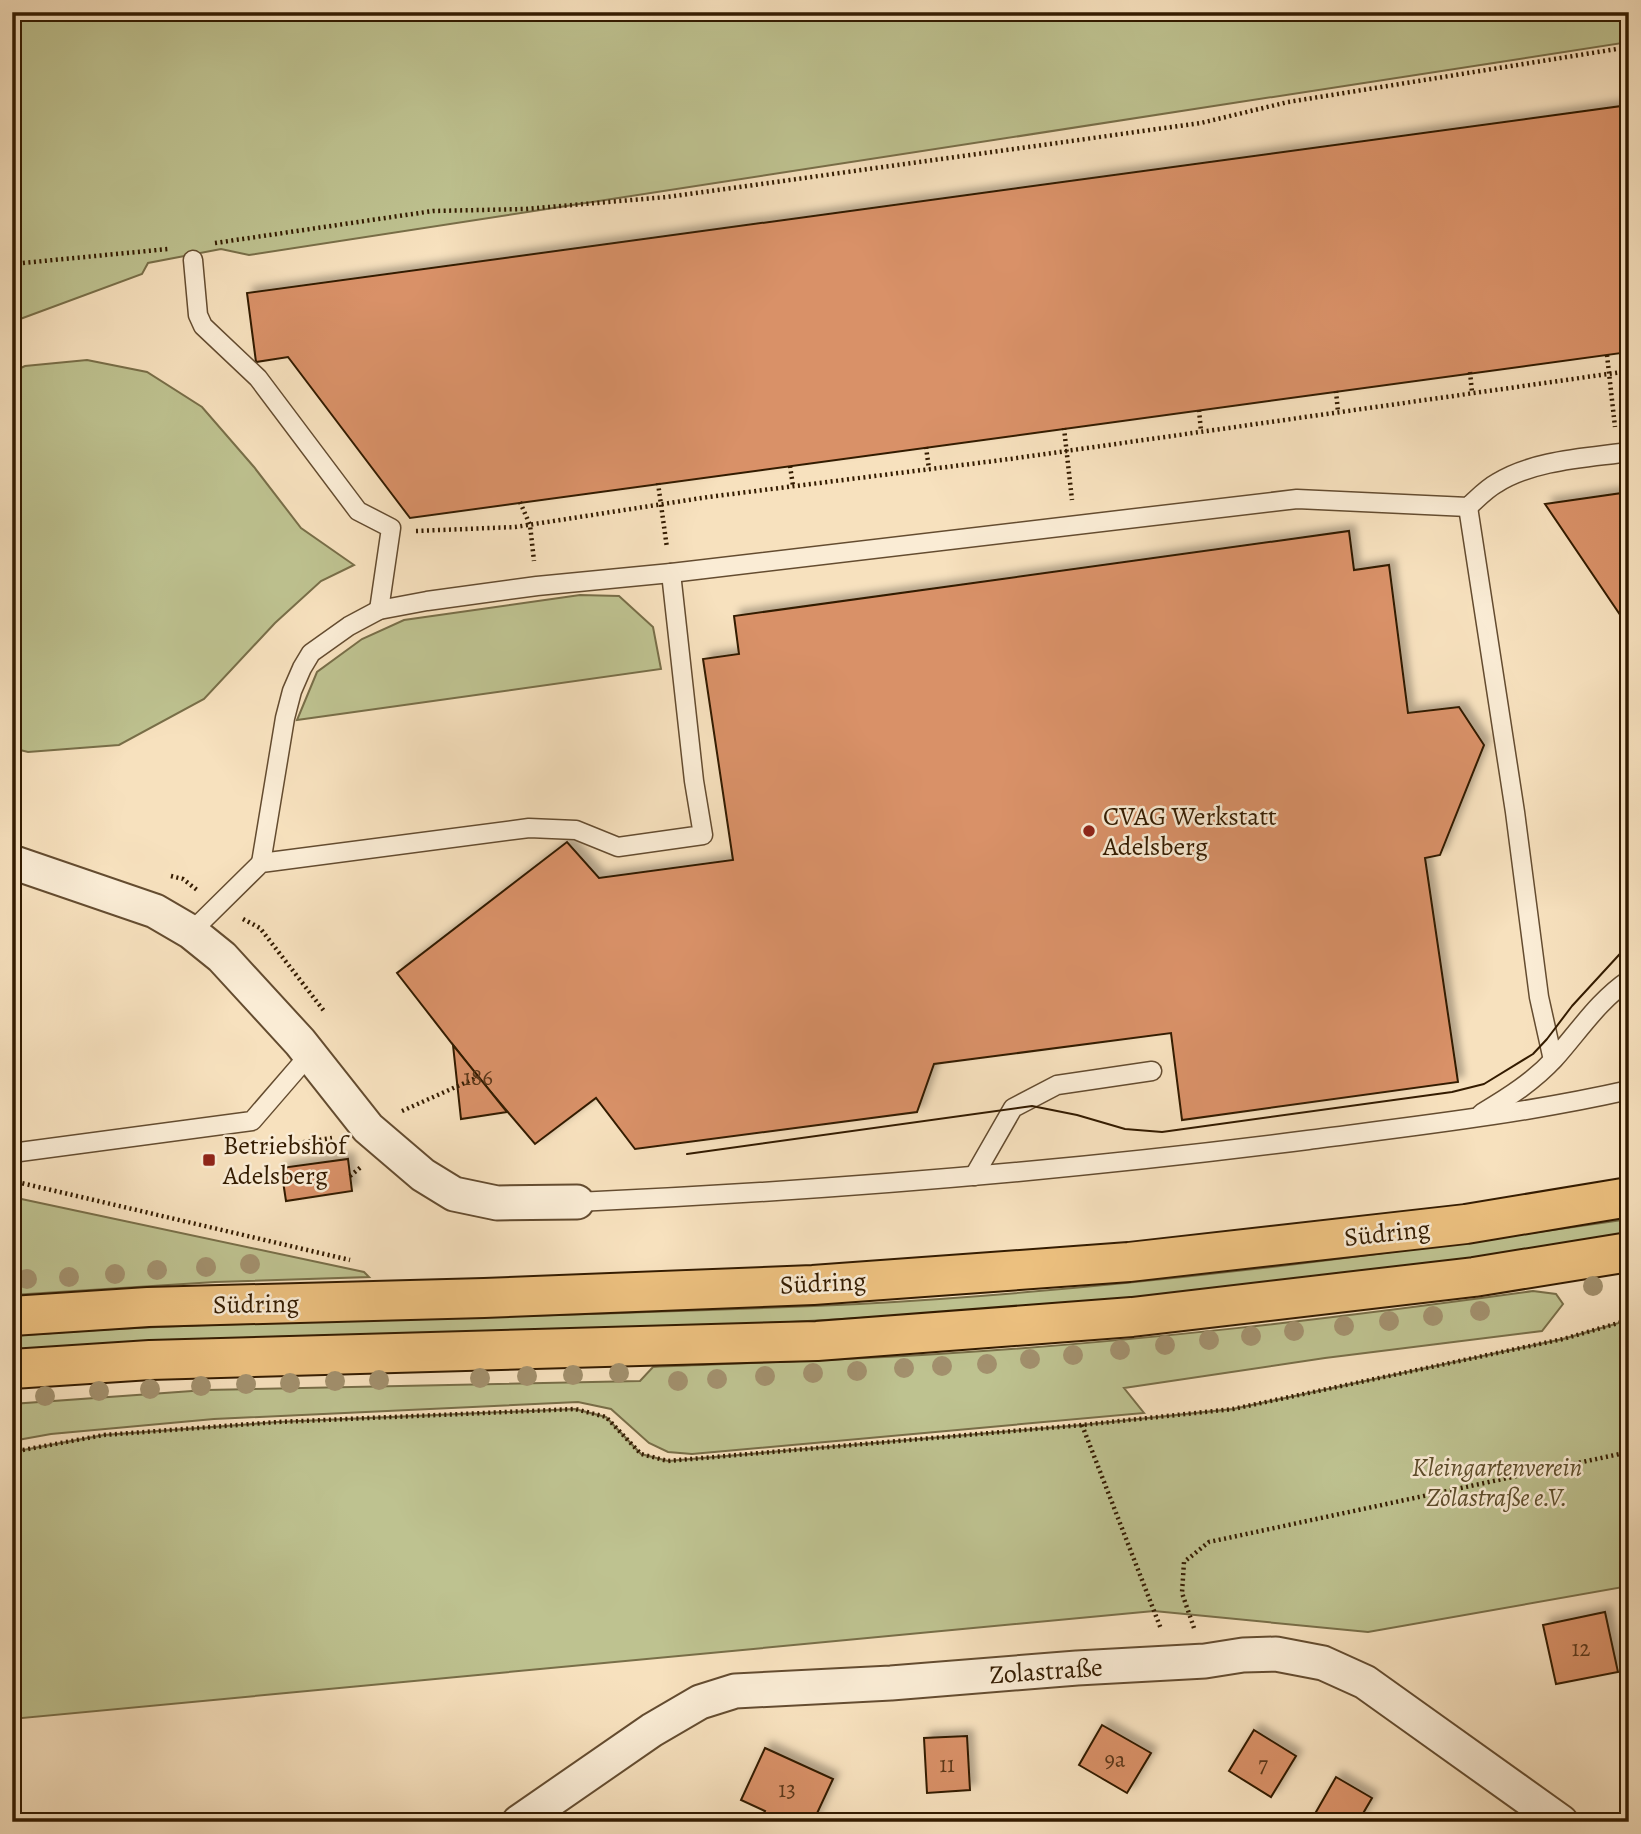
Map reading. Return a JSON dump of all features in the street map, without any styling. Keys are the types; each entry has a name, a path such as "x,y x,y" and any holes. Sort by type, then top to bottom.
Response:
{"main road":[{"name":"Südring","path":"12,1316 148,1307 484,1298 813,1285 1129,1262 1466,1224 1629,1197"},
{"name":"Südring","path":"12,1369 163,1360 817,1341 1132,1317 1474,1277 1629,1252"}],"street":[{"path":"12,862 155,911 191,932 222,957 300,1042 368,1128 423,1175 454,1194 496,1203 577,1202"},
{"name":"Zolastraße","path":"519,1822 652,1731 700,1702 734,1691 891,1683 1276,1654 1338,1668 1365,1682 1561,1822"}],"lane":[{"path":"193,260 198,315 203,326 258,378 358,511 391,528 379,610"},
{"path":"191,932 261,863 285,718 302,668 311,653 349,626 379,610 537,586 671,573 1297,499 1468,507 1496,483 1520,472 1545,465 1623,453"},
{"path":"1468,507 1515,812 1539,997 1553,1060"},
{"path":"261,863 529,828 576,830 618,847 703,835 694,781 671,573"},
{"path":"1473,1118 1522,1088 1553,1060 1613,990 1629,980"},
{"path":"12,1153 252,1121 309,1055"},
{"path":"974,1176 1013,1108 1057,1085 1152,1071"},
{"path":"577,1202 974,1176 1157,1160 1473,1118 1629,1090"}],"path":[{"path":"205,245 433,211 525,209 667,197 1201,123 1288,102 1629,47"},
{"path":"12,264 178,248"},
{"path":"1607,355 1623,453"},
{"path":"391,528 425,533 530,524 1629,371"},
{"path":"1470,372 1472,393"},
{"path":"1335,391 1338,412"},
{"path":"1199,410 1201,431"},
{"path":"1064,428 1074,525"},
{"path":"926,447 929,469"},
{"path":"790,466 793,486"},
{"path":"658,483 671,573"},
{"path":"520,502 530,524 537,586"},
{"path":"12,1183 18,1182 355,1262"},
{"path":"12,1452 104,1435 278,1422 575,1409 606,1418 641,1454 668,1461 1233,1409 1563,1339 1629,1320"},
{"path":"1082,1425 1190,1662"},
{"path":"1190,1662 1182,1593 1184,1562 1209,1542 1629,1452"}],"green space":[{"path":"12,12 1629,12 1629,42 249,255 221,249 148,263 142,274 12,322"},
{"path":"87,360 147,372 202,407 254,467 301,528 354,565 321,581 275,623 204,699 119,745 28,752 12,748 12,372 25,366"},
{"path":"580,595 619,596 653,627 661,669 297,720 317,672 362,639 404,620"},
{"path":"12,1197 364,1272 369,1277 215,1282 12,1295"},
{"path":"1629,1219 1629,1236 1326,1278 1036,1306 784,1322 189,1340 12,1350 12,1336 112,1329 747,1309 956,1298 1245,1270"},
{"path":"1533,1291 1556,1294 1563,1304 1542,1331 1325,1358 1124,1388 1144,1413 692,1454 668,1452 649,1443 611,1409 578,1402 214,1419 51,1434 12,1441 12,1404 206,1390 640,1381 653,1367 902,1356 1088,1343 1311,1320"},
{"name":"Kleingartenverein Zolastraße e.V.","path":"1629,1320 1629,1586 1368,1632 1154,1611 12,1719 12,1452 104,1435 278,1422 575,1409 606,1417 641,1454 668,1461 1233,1409 1563,1339"}],"building":[{"path":"1629,105 1629,352 410,518 288,357 256,362 247,293"},
{"path":"1629,492 1629,628 1545,504"},
{"name":"CVAG Werkstatt Adelsberg","path":"1349,531 1354,570 1389,565 1408,713 1459,707 1484,745 1440,855 1425,858 1458,1082 1182,1120 1171,1033 934,1064 917,1112 635,1149 596,1098 535,1144 478,1077 397,973 567,842 599,878 733,860 703,659 739,654 734,616"},
{"path":"453,1045 507,1112 461,1119"},
{"path":"348,1159 352,1191 286,1201 281,1168"},
{"path":"1605,1612 1618,1672 1556,1684 1543,1625"},
{"path":"1102,1725 1151,1753 1127,1793 1079,1765"},
{"path":"1254,1730 1296,1756 1271,1797 1229,1771"},
{"path":"967,1736 970,1790 927,1793 924,1738"},
{"path":"765,1748 833,1779 813,1822 760,1822 765,1811 741,1800"},
{"path":"1336,1777 1372,1798 1358,1822 1317,1822 1312,1819"}],"tram line":[{"path":"687,1154 1032,1106 1125,1129 1162,1132 1452,1092 1484,1084 1533,1054 1572,1006 1629,944"}],"place":[{"name":"CVAG Werkstatt Adelsberg","path":"1089,831"},
{"name":"Betriebshof Adelsberg","path":"209,1160"}]}
